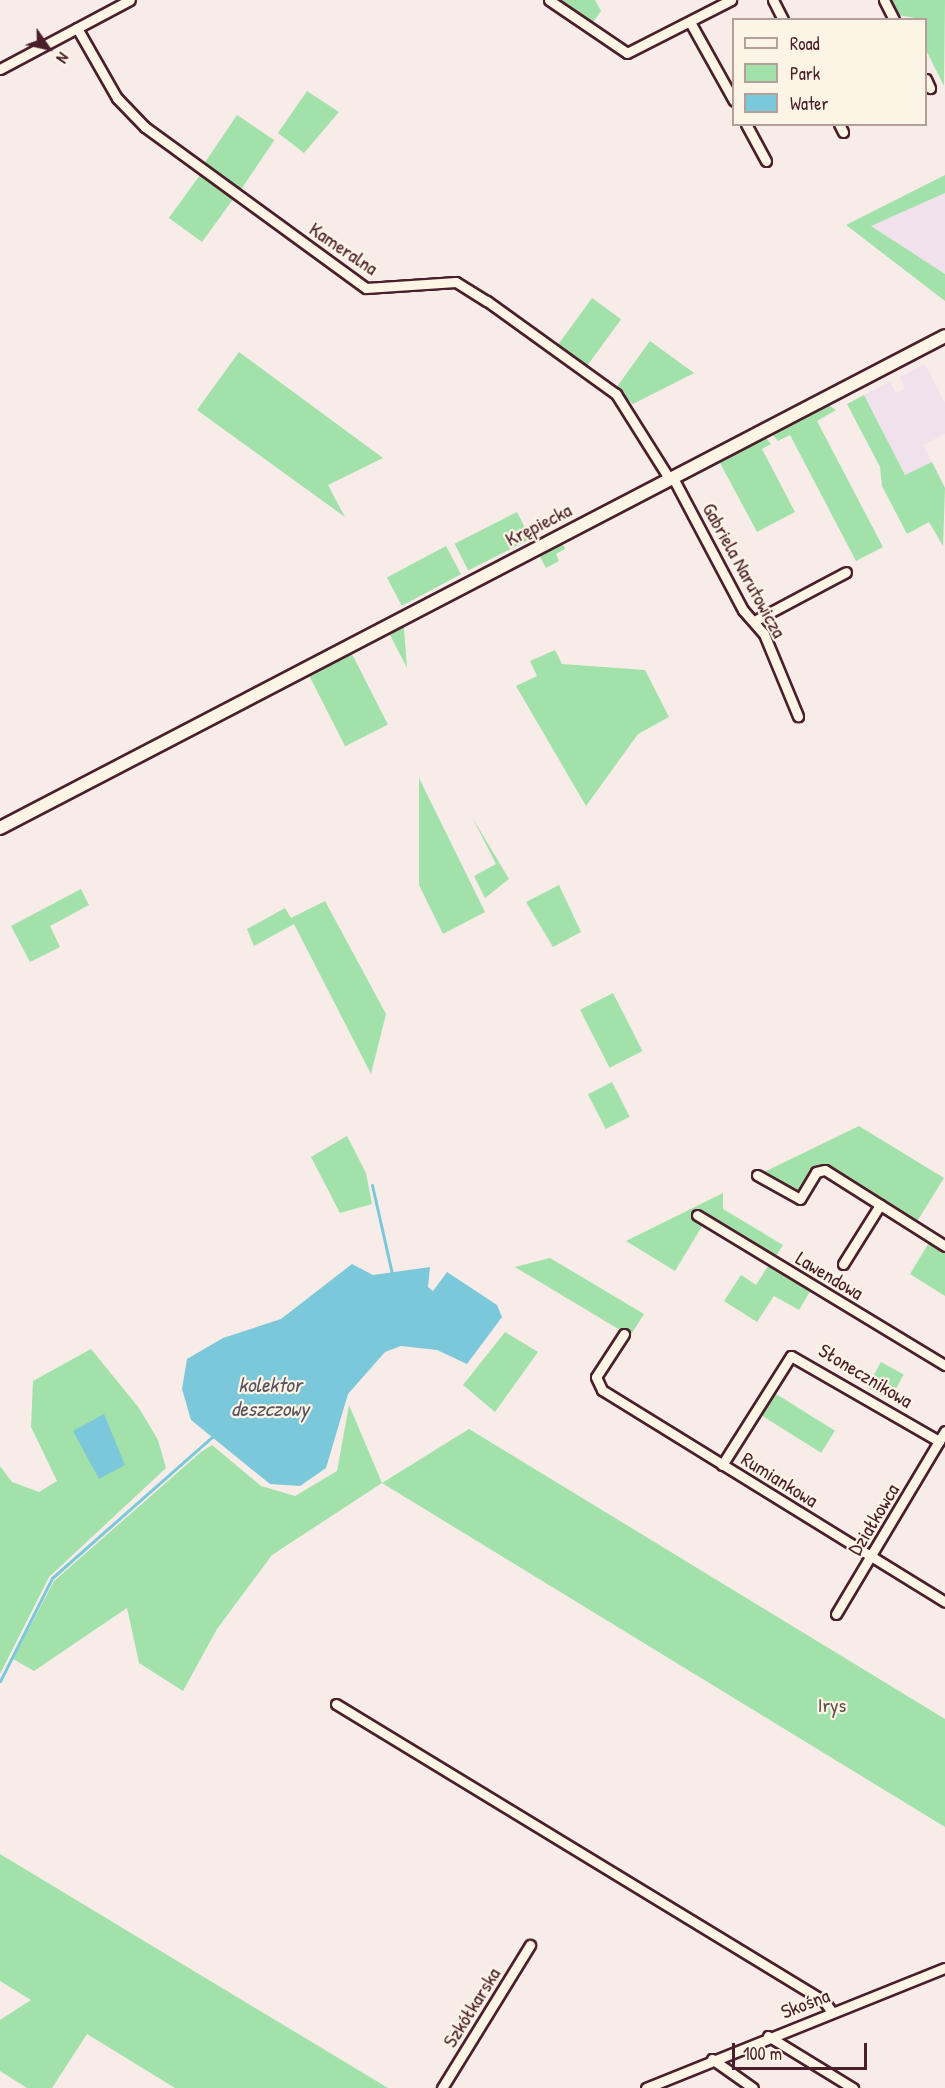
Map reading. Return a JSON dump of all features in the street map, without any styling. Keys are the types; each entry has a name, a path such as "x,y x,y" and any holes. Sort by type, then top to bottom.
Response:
{"street":[{"path":"0,69 130,0"},
{"path":"549,0 622,52 639,50 731,0"},
{"path":"773,0 782,18"},
{"path":"884,0 893,18"},
{"path":"690,22 732,97"},
{"name":"Kameralna","path":"77,28 117,98 145,127 366,288 456,282 487,301 616,394 671,477"},
{"path":"747,126 766,161"},
{"name":"Krępiecka","path":"0,828 945,336"},
{"name":"Gabriela Narutowicza","path":"671,477 743,610 754,621 798,716"},
{"path":"754,621 846,572"},
{"path":"758,1175 800,1199 816,1172 825,1170 945,1246"},
{"path":"843,1264 880,1205"},
{"name":"Lawendowa","path":"697,1215 945,1365"},
{"name":"Rumiankowa","path":"624,1334 596,1377 597,1385 945,1602"},
{"name":"Słonecznikowa","path":"722,1465 791,1356 939,1441"},
{"name":"Działkowca","path":"836,1614 945,1431"},
{"path":"336,1704 824,2001 832,2012"},
{"name":"Szkółkarska","path":"442,2088 530,1945"},
{"name":"Skośna","path":"646,2088 768,2036 945,1968"},
{"path":"768,2036 853,2088"},
{"path":"712,2059 753,2088"}],"shaded area":[{"path":"945,193 945,274 871,226"},
{"path":"925,364 945,403 945,434 923,445 932,462 905,475 864,395 890,382 896,393 905,389 900,377"}],"green space":[{"path":"562,0 595,0 601,11 593,22"},
{"path":"891,0 945,0 944,86 927,52 927,18 898,15"},
{"path":"307,91 339,112 304,153 278,133"},
{"path":"237,115 274,140 241,190 203,165"},
{"path":"200,175 233,199 202,242 169,218"},
{"path":"945,175 945,193 871,226 945,274 945,301 846,225"},
{"path":"592,298 621,319 587,366 558,345"},
{"path":"650,341 694,373 633,404 616,388"},
{"path":"239,352 383,458 328,485 345,517 197,410"},
{"path":"864,395 905,475 932,462 945,488 943,546 929,522 907,534 882,486 880,467 847,404"},
{"path":"826,403 836,410 817,421 883,547 856,561 790,435 778,441 772,434"},
{"path":"764,435 771,444 762,449 795,512 757,532 720,463 680,484 684,476"},
{"path":"517,512 531,539 468,571 455,544"},
{"path":"562,541 565,549 556,554 559,561 546,568 537,551"},
{"path":"446,546 461,574 402,606 387,577"},
{"path":"400,625 404,628 407,668 388,631"},
{"path":"555,650 562,664 645,670 669,717 638,734 586,806 516,686 537,676 530,661"},
{"path":"352,654 388,724 345,746 309,676"},
{"path":"419,778 485,912 443,934 419,885"},
{"path":"472,817 509,879 485,898 474,876 496,864"},
{"path":"559,885 581,932 553,947 526,902"},
{"path":"81,889 89,905 50,926 60,947 30,962 11,926"},
{"path":"325,901 386,1014 371,1074 294,924 254,946 247,929 285,908 291,918"},
{"path":"613,993 643,1051 610,1068 580,1010"},
{"path":"612,1082 630,1117 606,1129 588,1094"},
{"path":"859,1126 944,1178 916,1223 823,1166 796,1193 760,1174"},
{"path":"347,1136 366,1173 372,1204 340,1213 311,1157"},
{"path":"723,1193 723,1209 783,1245 774,1259 707,1218 675,1271 626,1241"},
{"path":"930,1241 945,1250 945,1296 910,1274"},
{"path":"550,1258 644,1314 630,1336 515,1267"},
{"path":"770,1263 812,1288 799,1310 774,1296 757,1322 724,1301 741,1275 756,1285"},
{"path":"505,1332 538,1352 495,1412 463,1385"},
{"path":"91,1349 139,1408 158,1440 166,1468 49,1577 0,1674 0,1466 12,1482 39,1492 57,1481 31,1427 33,1381"},
{"path":"881,1362 904,1375 890,1400 867,1387"},
{"path":"773,1392 835,1431 821,1453 759,1414"},
{"path":"349,1405 382,1483 272,1555 217,1629 183,1691 139,1663 127,1608 34,1671 13,1659 54,1581 201,1452 212,1445 261,1486 295,1496 337,1471"},
{"name":"Irys","path":"469,1429 945,1719 945,1827 382,1483"},
{"path":"0,1854 388,2088 175,2088 87,2034 52,2088 27,2088 0,2071 0,2020 31,2000 0,1981"}],"water":[{"name":"kolektor deszczowy","path":"352,1264 373,1275 430,1267 428,1287 433,1291 447,1272 497,1305 502,1317 467,1364 437,1350 401,1346 385,1352 348,1394 326,1468 300,1486 270,1484 191,1420 182,1389 187,1359 223,1338 281,1319"},
{"path":"104,1414 125,1465 99,1479 73,1431"}],"waterway":[{"path":"372,1185 392,1274"},
{"path":"0,1681 52,1578 212,1437"}]}
